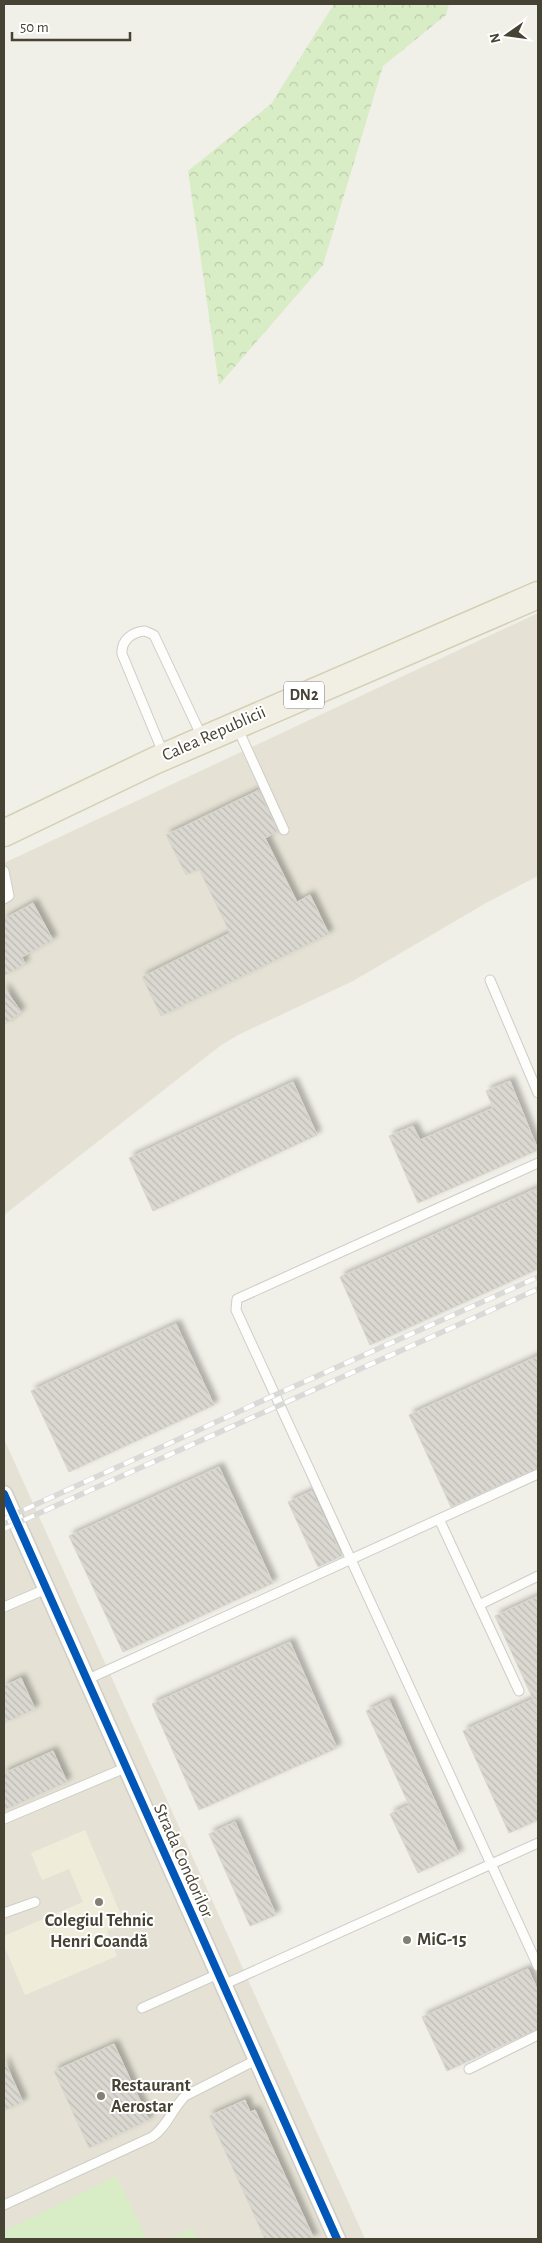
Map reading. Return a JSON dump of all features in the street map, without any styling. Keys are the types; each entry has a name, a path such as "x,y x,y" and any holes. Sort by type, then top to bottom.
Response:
{"main road":[{"name":"Calea Republicii","path":"4,834 165,756 538,595"}],"street":[{"name":"Strada Condorilor","path":"4,1494 337,2239"}],"lane":[{"path":"165,756 122,654 121,647 125,640 140,631 145,630 154,635 203,739"},
{"path":"236,725 284,830"},
{"path":"4,871 9,896 4,899"},
{"path":"490,980 538,1093"},
{"path":"538,1163 237,1299 236,1310 538,1966"},
{"path":"86,1680 538,1474"},
{"path":"439,1520 519,1691"},
{"path":"479,1605 538,1576"},
{"path":"4,1607 46,1589"},
{"path":"4,1819 125,1768"},
{"path":"142,2008 220,1980 491,1865 538,1843"},
{"path":"4,1913 34,1902"},
{"path":"469,2069 538,2035"},
{"path":"4,2205 152,2137 160,2132 177,2104 185,2096 256,2060"}],"shaded area":[{"path":"538,613 538,876 486,903 353,981 238,1035 220,1046 4,1215 4,863"},
{"path":"4,1439 365,2239 4,2239"},
{"path":"85,1830 125,1924 107,1931 117,1956 25,1995 4,1946 4,1936 83,1902 69,1869 42,1880 31,1853"}],"green space":[{"path":"334,4 449,4 446,15 383,66 323,265 219,385 188,171 271,104"},
{"path":"116,2176 147,2239 4,2239 4,2231"},
{"path":"192,2228 197,2239 168,2239"}],"building":[{"path":"259,790 278,831 265,838 297,902 310,895 329,934 161,1016 142,977 230,933 199,869 186,875 166,835"},
{"path":"33,903 53,940 22,957 25,964 4,976 4,919"},
{"path":"4,987 21,1012 4,1025"},
{"path":"510,1081 538,1150 418,1203 389,1136 413,1126 420,1140 493,1108 486,1091"},
{"path":"293,1082 317,1135 153,1211 129,1158"},
{"path":"538,1188 538,1269 370,1345 340,1277"},
{"path":"176,1324 214,1405 69,1472 31,1391"},
{"path":"538,1356 538,1468 451,1507 409,1415"},
{"path":"219,1467 273,1583 123,1652 69,1536"},
{"path":"312,1491 342,1556 318,1567 288,1502"},
{"path":"538,1596 538,1820 509,1833 463,1731 533,1699 495,1616"},
{"path":"290,1642 337,1748 199,1810 152,1704"},
{"path":"21,1678 35,1709 4,1723 4,1686"},
{"path":"389,1700 459,1854 418,1873 390,1814 409,1805 366,1711"},
{"path":"53,1751 67,1782 4,1810 4,1773"},
{"path":"235,1822 276,1915 250,1926 209,1834"},
{"path":"528,1969 538,1991 538,2029 447,2071 422,2017"},
{"name":"Restaurant Aerostar","path":"114,2044 149,2120 89,2148 54,2071"},
{"path":"4,2060 23,2102 4,2111"},
{"path":"245,2100 250,2112 255,2110 314,2239 265,2239 209,2116"}],"railway":[{"path":"4,1519 538,1277"},
{"path":"4,1529 538,1289"}],"cycle path":[{"path":"4,1494 337,2239"}],"place":[{"name":"Colegiul Tehnic Henri Coandă","path":"99,1902"},
{"name":"MiG-15","path":"407,1940"},
{"name":"Restaurant Aerostar","path":"101,2096"}]}
